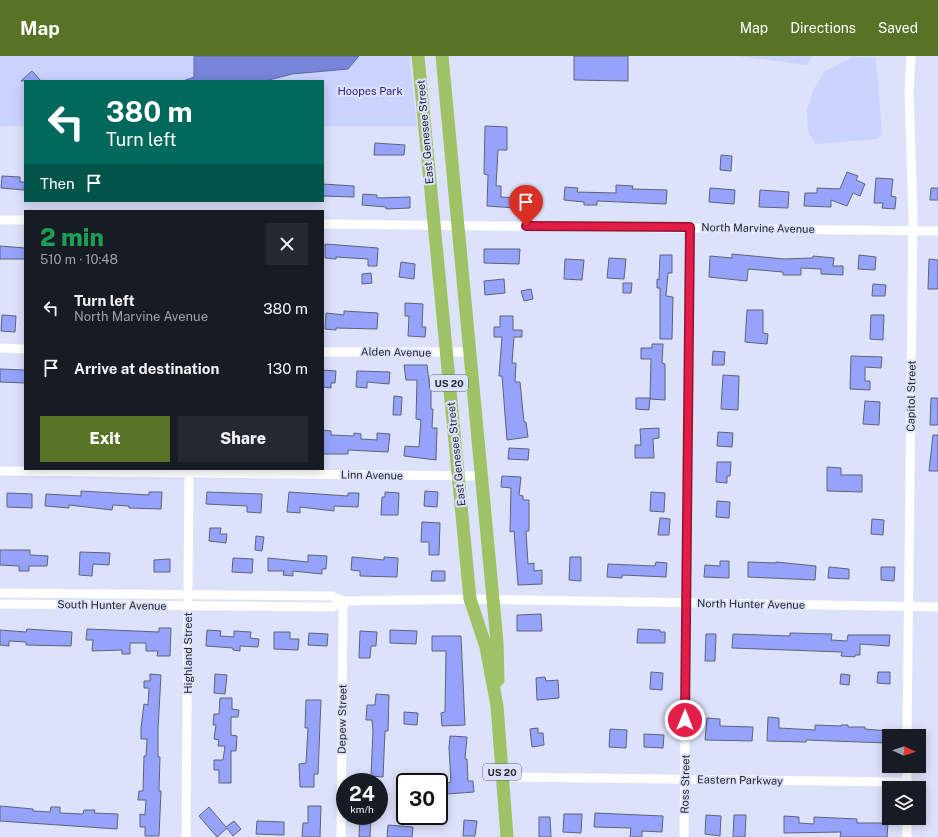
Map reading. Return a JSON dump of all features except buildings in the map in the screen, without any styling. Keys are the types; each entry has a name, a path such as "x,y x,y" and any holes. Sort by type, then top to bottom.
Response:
{"highway":[{"name":"East Genesee Street","path":"418,56 470,599 486,647 497,706"},
{"name":"East Genesee Street","path":"442,56 498,657 497,706 507,837"}],"street":[{"name":"Capitol Street","path":"907,729 913,172 909,93 911,56"},
{"path":"0,220 24,220"},
{"name":"North Marvine Avenue","path":"324,224 938,231"},
{"name":"Ross Street","path":"684,837 690,227"},
{"path":"0,348 24,349"},
{"name":"Alden Avenue","path":"324,352 469,352"},
{"name":"Linn Avenue","path":"0,471 189,471 481,476"},
{"name":"Highland Street","path":"186,837 189,471"},
{"name":"South Hunter Avenue","path":"0,593 188,596 332,596 343,601 492,599"},
{"name":"North Hunter Avenue","path":"492,599 938,607"},
{"name":"South Hunter Avenue","path":"0,604 332,607 343,601"},
{"name":"Depew Street","path":"341,837 343,601"},
{"name":"Eastern Parkway","path":"502,777 685,779 882,784"},
{"path":"907,825 907,837"}],"green space":[{"name":"Hoopes Park","path":"0,56 409,56 417,126 324,126 324,80 24,80 24,126 0,126"},
{"path":"737,56 812,56 807,65"},
{"path":"852,57 876,58 882,134 878,139 815,144 808,132 807,110 813,91 824,72"}],"water":[{"path":"194,56 359,56 348,69 292,74 269,80 186,80 194,77"}],"route":[{"path":"526,226 690,227 685,720"}]}
